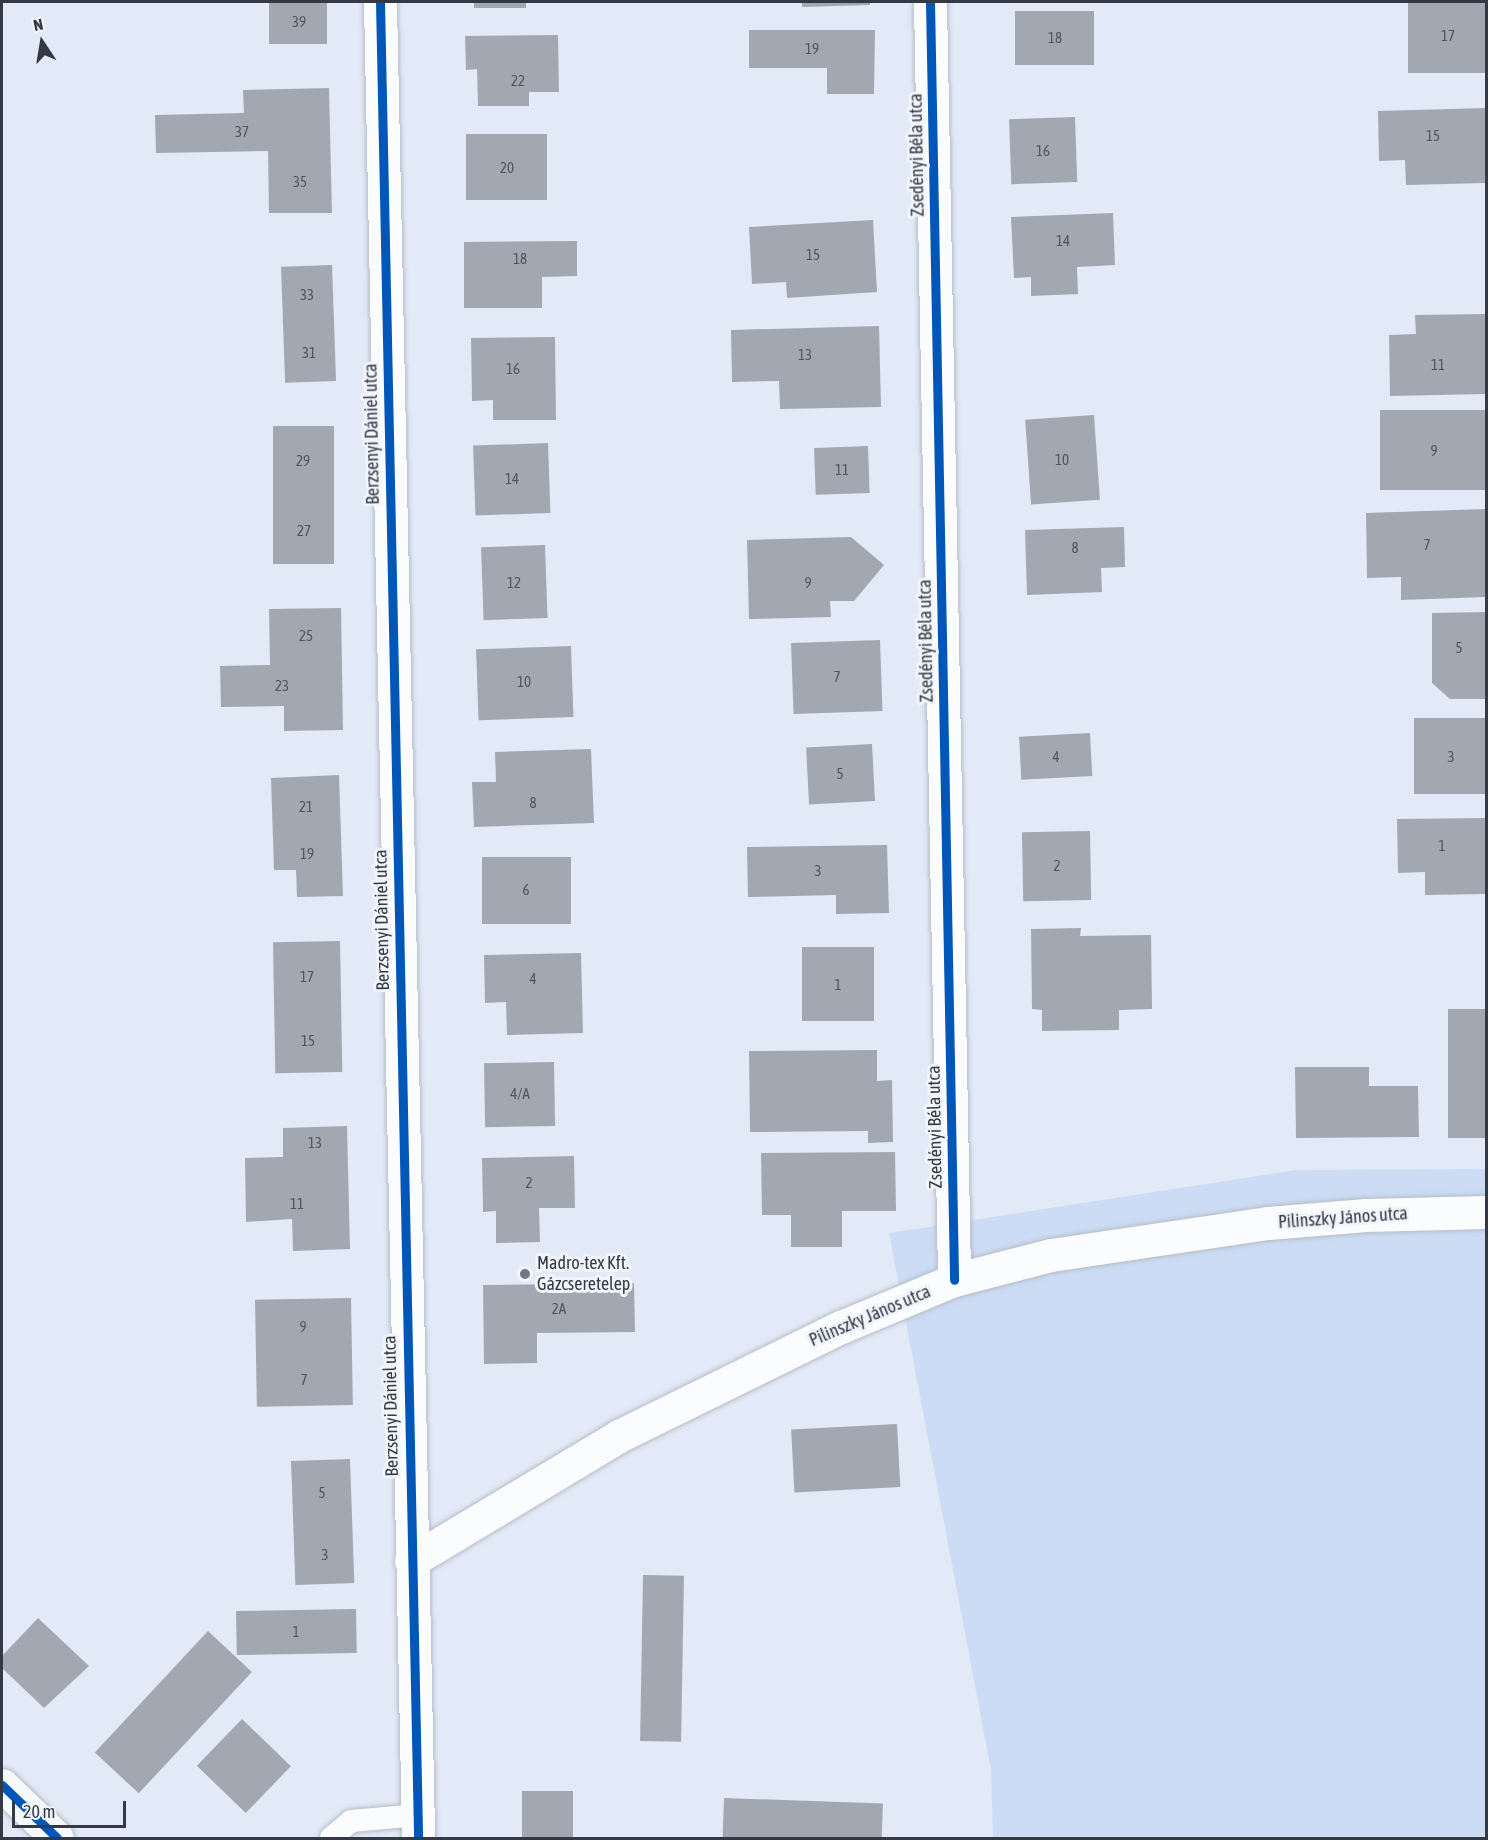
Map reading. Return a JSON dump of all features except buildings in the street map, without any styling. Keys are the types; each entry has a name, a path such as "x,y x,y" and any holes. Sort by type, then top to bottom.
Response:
{"main road":[{"path":"2,1785 57,1839"}],"street":[{"name":"Berzsenyi Dániel utca","path":"380,2 418,1827"},
{"name":"Zsedényi Béla utca","path":"930,2 954,1280"},
{"name":"Pilinszky János utca","path":"411,1561 619,1436 841,1327 954,1280 1051,1255 1268,1223 1366,1215 1486,1212"}],"lane":[{"path":"331,1839 351,1821 418,1827"}],"shaded area":[{"path":"1486,1169 1486,1838 993,1838 991,1770 889,1233 1296,1170"}],"cycle path":[{"path":"380,2 418,1838"},
{"path":"930,2 954,1280"},
{"path":"2,1785 57,1838"}],"place":[{"name":"Madro-tex Kft. Gázcseretelep","path":"525,1274"}]}
